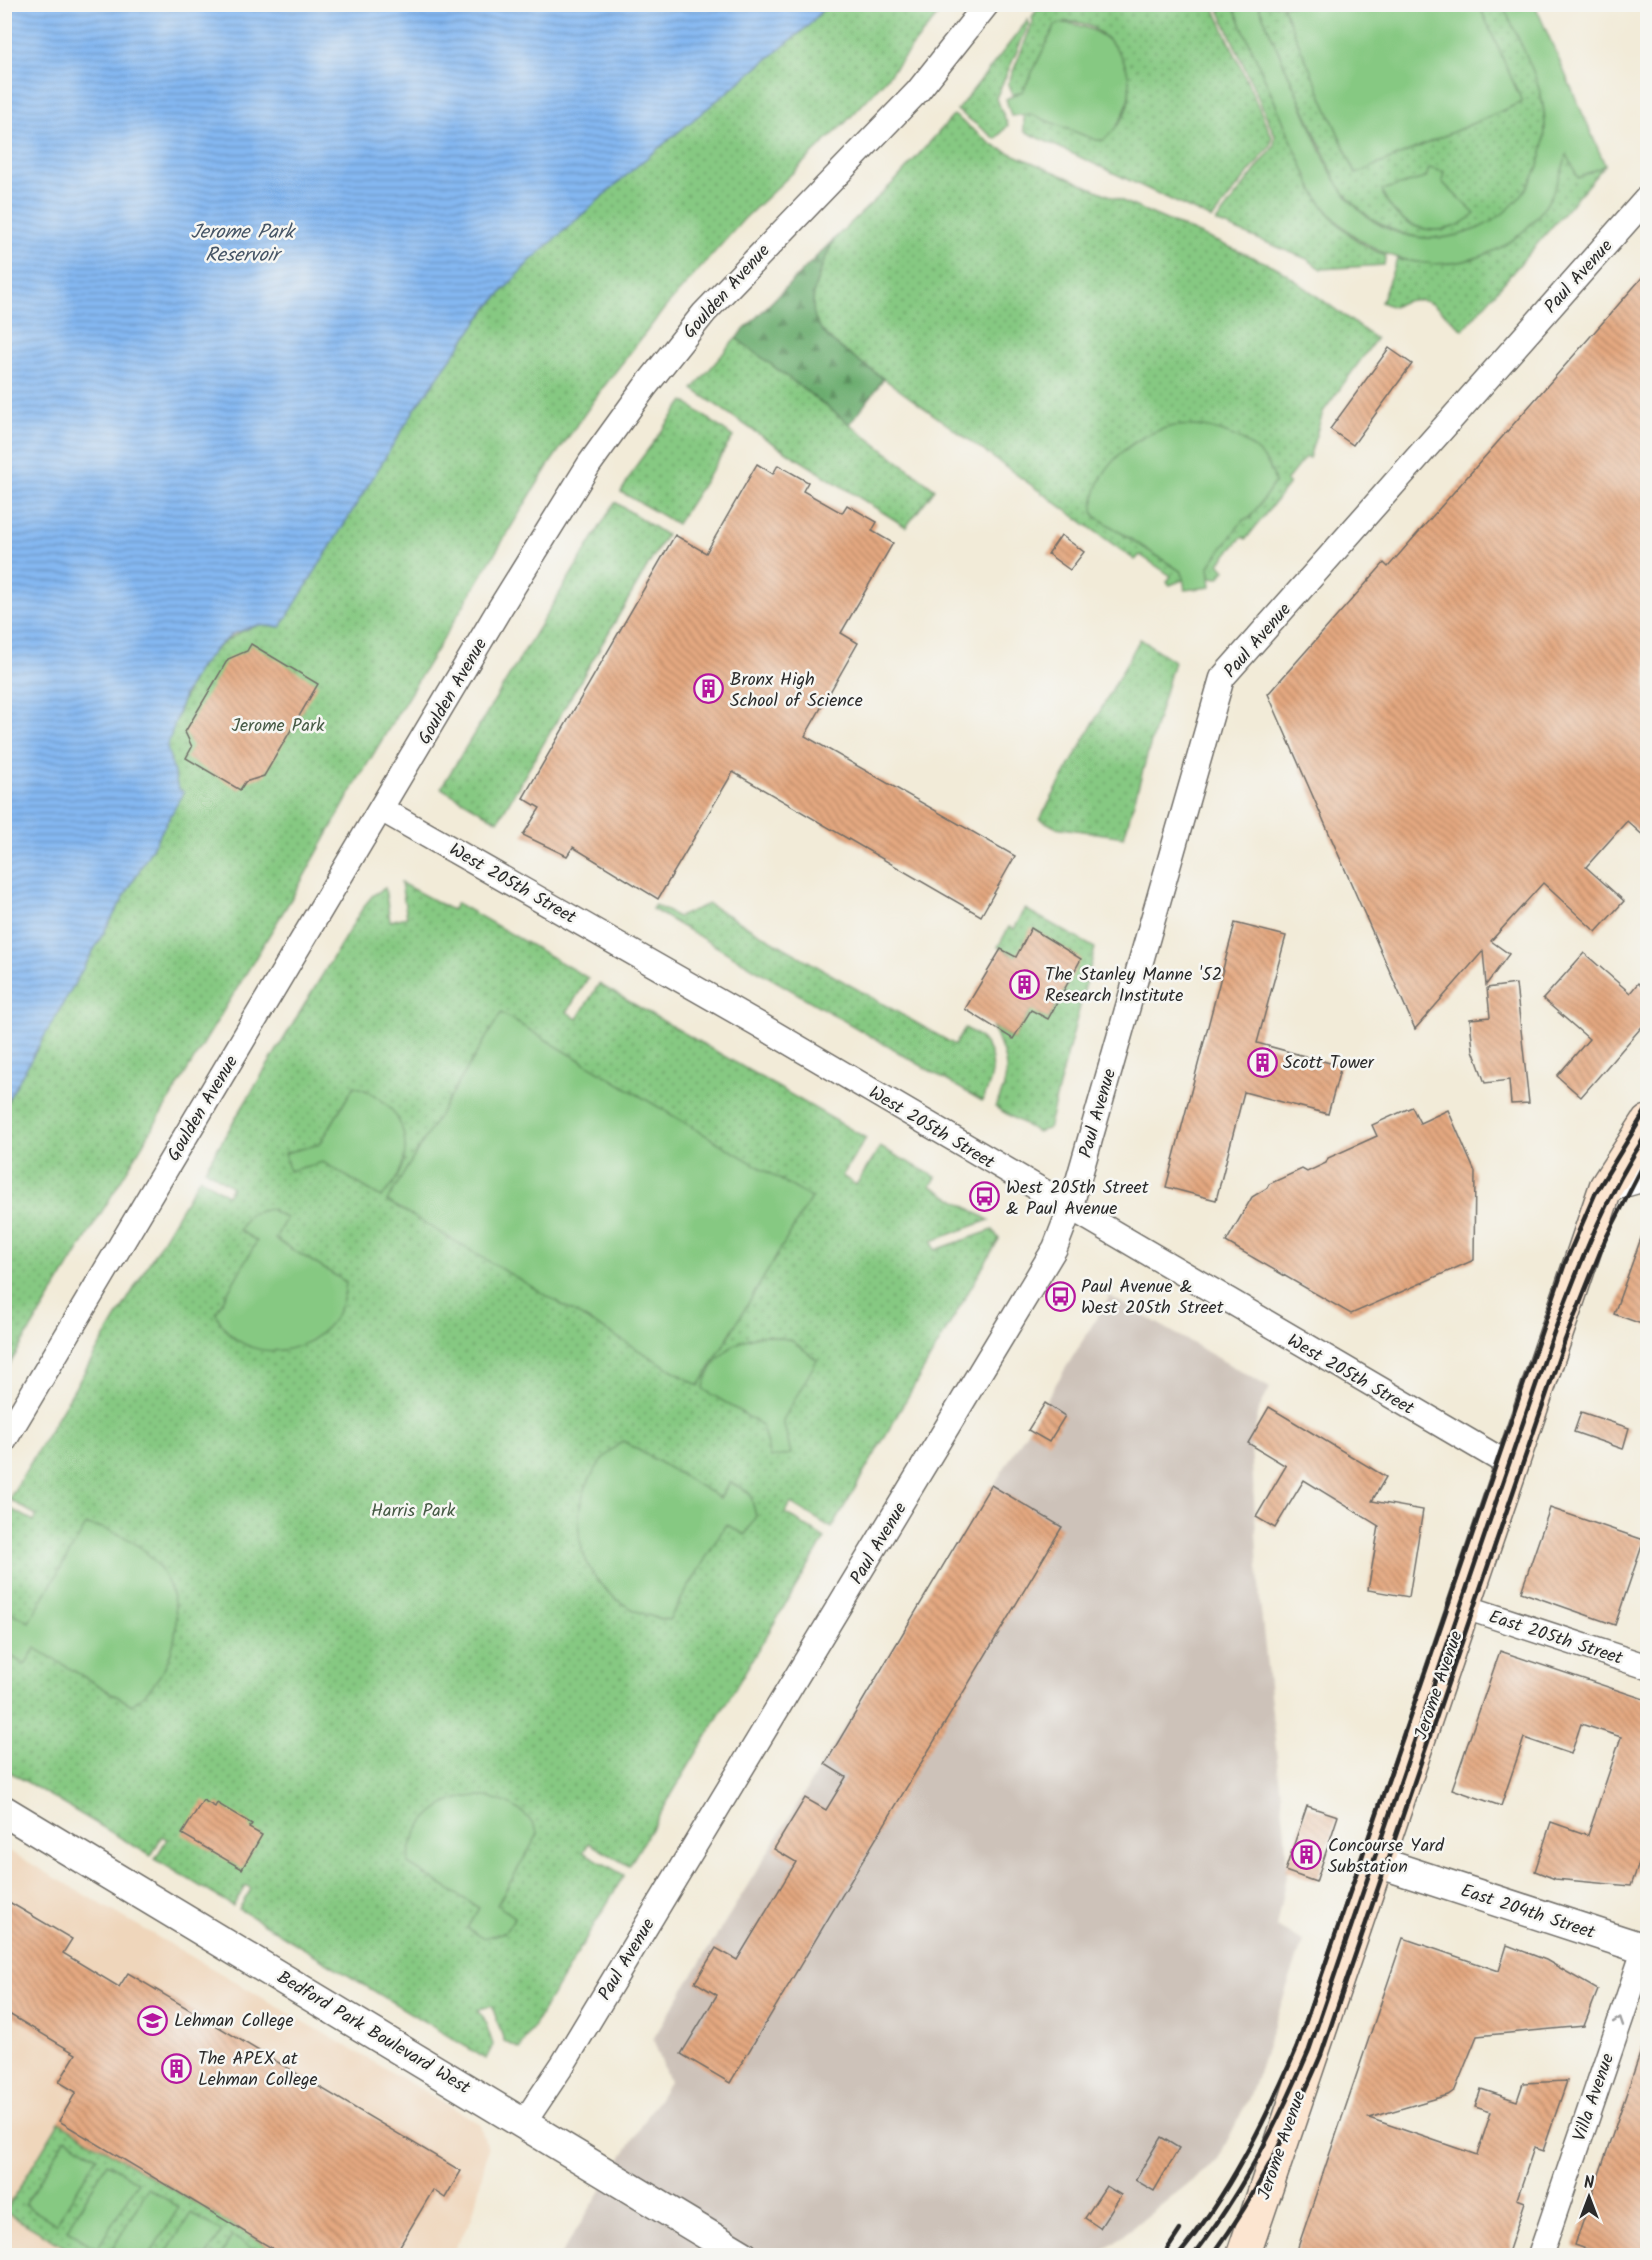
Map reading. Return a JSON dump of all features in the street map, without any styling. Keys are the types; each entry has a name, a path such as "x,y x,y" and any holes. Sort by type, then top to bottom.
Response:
{"main road":[{"name":"Jerome Avenue","path":"1243,2256 1513,1467 1606,1187 1647,1122"}],"street":[{"name":"Goulden Avenue","path":"4,1441 560,510 645,387 738,276 852,162 918,91 987,4"},
{"name":"Paul Avenue","path":"523,2124 546,2092 1045,1264 1070,1209 1222,678 1647,197"},
{"name":"West 205th Street","path":"381,809 758,1024 1513,1467"},
{"path":"1606,1187 1647,1175"},
{"name":"East 205th Street","path":"1465,1606 1647,1667"},
{"name":"Bedford Park Boulevard West","path":"4,1811 490,2101 565,2150 743,2256"},
{"name":"East 204th Street","path":"1377,1862 1647,1948"},
{"name":"Villa Avenue","path":"1540,2256 1647,1948"}],"shaded area":[{"path":"1110,1296 1270,1388 1260,1407 1251,1446 1260,1602 1285,1832 1287,1871 1276,1927 1303,1941 1250,2096 1217,2161 1098,2255 560,2256 669,2082 653,2039"},
{"name":"Lehman College","path":"4,1848 479,2123 488,2149 472,2218 451,2255 5,2255"}],"green space":[{"name":"Jerome Park","path":"827,5 946,5 885,80 845,123 744,219 664,309 602,389 548,466 360,776 297,889 5,1372 5,1105 184,792 178,788 167,744 189,686 216,649 242,632 258,625 484,312 530,261 638,165 808,26"},
{"path":"1040,5 1213,5 1272,137 1271,145 1212,219 1024,131 1024,114 1030,114 1096,140 1117,125 1128,105 1129,83 1122,61 1110,42 1094,28 1075,22 1055,26 1023,91 1013,95 1008,84 1033,22 1032,17"},
{"path":"1217,5 1233,5 1313,190 1320,201 1353,237 1386,255 1384,265 1321,269 1307,259 1216,222 1274,146 1275,136"},
{"path":"1233,5 1258,5 1334,178 1360,211 1388,229 1419,237 1449,237 1479,228 1505,212 1526,189 1540,161 1545,128 1544,112 1536,80 1503,5 1535,5 1605,165 1578,178 1567,154 1553,193 1546,205 1521,233 1491,252 1459,262 1426,263 1393,256 1362,241 1335,219 1313,190"},
{"path":"1258,5 1282,5 1356,174 1522,102 1479,5 1503,5 1531,65 1544,113 1545,129 1538,168 1520,200 1495,222 1464,235 1431,238 1397,231 1365,214 1338,185","holes":["1426,178 1442,182 1474,214 1462,223 1435,230 1421,228 1398,215 1388,204 1382,190"]},
{"path":"1282,5 1479,5 1522,102 1356,174"},
{"path":"1028,20 1029,24 996,98 1008,125 996,139 957,110"},
{"path":"1062,23 1084,27 1103,36 1117,50 1126,66 1129,85 1127,104 1119,123 1104,140 1096,140 1030,114 1011,116 1006,99 1023,91 1055,26"},
{"path":"954,115 994,146 1278,268 1376,339 1323,412 1309,458 1305,457 1286,481 1289,484 1246,539 1242,537 1219,563 1225,570 1219,578 1210,577 1209,566 1273,475 1257,455 1237,440 1215,431 1192,427 1168,428 1146,436 1125,449 1108,469 1098,486 1094,503 1095,516 1182,572 1183,580 1170,585 1167,582 1171,576 1140,555 1135,560 826,337 812,317 814,290 835,238 896,180"},
{"path":"1567,153 1578,177 1605,165 1463,330 1439,309 1423,301 1404,302 1393,307 1381,302 1397,259 1427,262 1456,261 1482,254 1505,243 1526,227 1543,206 1557,182"},
{"path":"1429,168 1444,172 1442,182 1475,214 1462,223 1435,230 1409,223 1398,215 1382,190 1426,178"},
{"path":"835,238 814,290 813,308 817,323 841,349 884,379 850,424 736,338"},
{"path":"736,338 935,489 906,527 760,435 693,389"},
{"path":"684,401 733,437 677,524 621,492 638,463"},
{"path":"1173,426 1204,427 1234,436 1260,454 1275,482 1250,518 1243,520 1209,566 1211,587 1185,590 1182,572 1095,516 1093,511 1100,481 1118,456 1144,437"},
{"path":"615,502 666,535 498,821 441,788"},
{"path":"1140,639 1174,661 1124,837 1055,827 1040,819"},
{"name":"Harris Park","path":"401,883 452,910 457,903 588,978 567,1012 577,1019 599,984 866,1138 842,1176 856,1185 880,1147 936,1177 931,1186 989,1220 932,1241 935,1250 993,1230 999,1239 832,1528 791,1503 785,1513 825,1538 629,1866 589,1843 583,1852 624,1875 520,2049 504,2041 492,2006 477,2010 484,2018 493,2045 486,2059 239,1909 251,1889 246,1885 233,1906 155,1859 167,1839 162,1836 151,1856 5,1769 5,1506 34,1521 36,1515 9,1499 200,1177 227,1195 232,1187 205,1169 364,906 373,895 385,888 390,921 407,917"},
{"path":"708,904 955,1045 965,1028 976,1034 984,1042 992,1059 991,1079 982,1101 652,909 655,905 678,917"},
{"path":"1025,909 1095,948 1048,1129 1037,1132 995,1107 1004,1085 1006,1066 992,1026 1013,1039 1031,1010 1049,1019 1080,959 1032,929 1016,957 998,947 1009,927 1014,929"},
{"path":"501,1013 811,1198 699,1386 387,1201"},
{"path":"354,1086 372,1094 387,1105 397,1118 404,1133 405,1149 402,1166 394,1182 381,1197 323,1162 289,1171 285,1153 320,1144"},
{"path":"270,1209 286,1218 275,1239 346,1282 340,1307 327,1327 310,1341 289,1349 267,1350 247,1345 229,1333 216,1313 257,1241 239,1230 249,1214"},
{"path":"767,1335 791,1340 817,1360 783,1420 791,1454 770,1458 762,1425 703,1389 712,1367 726,1351 744,1340"},
{"path":"623,1441 720,1498 730,1482 750,1493 756,1516 745,1535 726,1524 669,1620 637,1611 611,1595 592,1573 582,1547 579,1519 584,1491 599,1465"},
{"path":"86,1525 118,1534 144,1550 162,1572 173,1598 176,1626 170,1654 156,1681 132,1705 35,1648 25,1665 5,1652 5,1620 10,1612 29,1622"},
{"path":"479,1796 498,1800 522,1812 538,1834 497,1905 515,1917 505,1932 483,1938 467,1928 479,1908 408,1864 415,1837 430,1815 452,1801"},
{"path":"59,2122 280,2253 278,2256 78,2255 5,2212"},
{"path":"66,2138 97,2157 56,2224 25,2205"},
{"path":"107,2163 138,2182 97,2249 67,2230"},
{"path":"148,2188 179,2207 150,2255 109,2255"},
{"path":"191,2213 222,2232 207,2255 165,2255"},
{"path":"232,2236 263,2255 221,2255"}],"water":[{"name":"Jerome Park Reservoir","path":"5,4 827,5 808,26 638,165 530,261 484,312 415,409 281,627 258,625 234,633 216,648 197,671 184,695 167,747 178,788 184,792 5,1105"}],"building":[{"path":"1647,272 1647,839 1627,821 1586,867 1624,901 1596,932 1543,883 1491,941 1509,954 1486,985 1483,951 1415,1029 1268,694 1384,563 1388,567"},
{"path":"1389,348 1412,364 1353,445 1330,429"},
{"name":"Bronx High School of Science","path":"757,464 773,474 778,465 808,482 803,491 842,513 847,505 877,522 872,531 893,543 841,633 858,643 805,736 1015,856 981,916 733,772 658,899 573,847 567,856 523,835 540,808 523,798 675,535 706,553"},
{"path":"1061,535 1084,552 1070,570 1048,554"},
{"path":"251,644 318,684 264,776 245,782 240,790 186,758 192,747 185,732 228,659 247,651"},
{"name":"Scott Tower","path":"1235,923 1286,936 1257,1043 1341,1066 1328,1114 1244,1092 1216,1200 1166,1187"},
{"name":"The Stanley Manne '52 Research Institute","path":"1031,928 1081,959 1048,1019 1031,1010 1013,1039 965,1009 1001,949 1016,957"},
{"path":"1584,953 1630,993 1638,983 1647,991 1647,1021 1581,1097 1557,1076 1589,1039 1543,999"},
{"path":"1516,984 1529,1103 1511,1104 1509,1080 1485,1083 1473,1050 1470,1019 1490,1017 1487,988"},
{"path":"1412,1107 1420,1123 1448,1110 1475,1172 1474,1260 1351,1314 1226,1242 1252,1197 1267,1188 1269,1184 1302,1169 1307,1172 1326,1163 1328,1158 1377,1136 1372,1125"},
{"path":"1645,1227 1647,1227 1647,1326 1614,1314"},
{"path":"1045,1403 1065,1416 1049,1442 1028,1430"},
{"path":"1269,1407 1386,1477 1372,1501 1423,1510 1409,1597 1368,1590 1379,1526 1304,1480 1275,1528 1256,1517 1286,1466 1248,1443"},
{"path":"1581,1412 1629,1428 1623,1449 1574,1432"},
{"path":"991,1485 1062,1527 730,2083 681,2054 717,1995 695,1982 716,1948 737,1960 796,1862 774,1849 805,1798 826,1810 846,1777 825,1764"},
{"path":"1550,1508 1644,1540 1615,1625 1521,1592"},
{"path":"1500,1651 1647,1700 1647,1841 1631,1886 1555,1879 1535,1871 1551,1822 1588,1835 1621,1737 1581,1724 1571,1754 1524,1738 1501,1806 1452,1789"},
{"path":"203,1800 215,1807 217,1803 252,1824 249,1828 262,1835 242,1869 182,1834"},
{"name":"Concourse Yard Substation","path":"1307,1806 1338,1816 1316,1882 1285,1871"},
{"name":"The APEX at Lehman College","path":"4,1899 72,1939 63,1953 119,1987 128,1973 461,2171 445,2198 433,2190 394,2256 285,2256 59,2121 76,2092 59,2082 76,2054 4,2011"},
{"path":"1403,1938 1499,1971 1507,1945 1546,1960 1598,1990 1584,2026 1477,2036 1455,2090 1448,2095 1369,2118 1477,2155 1491,2112 1475,2107 1481,2089 1517,2101 1523,2083 1567,2081 1543,2151 1534,2148 1517,2199 1525,2202 1507,2256 1295,2256"},
{"path":"1644,2042 1647,2042 1647,2256 1606,2256 1575,2245"},
{"path":"1161,2137 1179,2148 1154,2191 1135,2180"},
{"path":"1106,2186 1121,2195 1100,2228 1085,2218"}],"railway":[{"path":"1178,2256 1214,2207 1245,2156 1297,2047 1565,1263 1595,1194 1648,1107"},
{"path":"1193,2256 1211,2232 1258,2157 1309,2050 1553,1335 1606,1205 1648,1132"},
{"path":"1212,2256 1259,2183 1321,2055 1565,1340 1605,1240 1648,1156"},
{"path":"1163,2256 1180,2230"}],"place":[{"name":"Bronx High School of Science","path":"709,689"},
{"name":"The Stanley Manne '52 Research Institute","path":"1024,984"},
{"name":"Scott Tower","path":"1262,1062"},
{"name":"West 205th Street & Paul Avenue","path":"985,1197"},
{"name":"Paul Avenue & West 205th Street","path":"1060,1296"},
{"name":"Concourse Yard Substation","path":"1307,1855"},
{"name":"Lehman College","path":"153,2020"},
{"name":"The APEX at Lehman College","path":"177,2068"}]}
